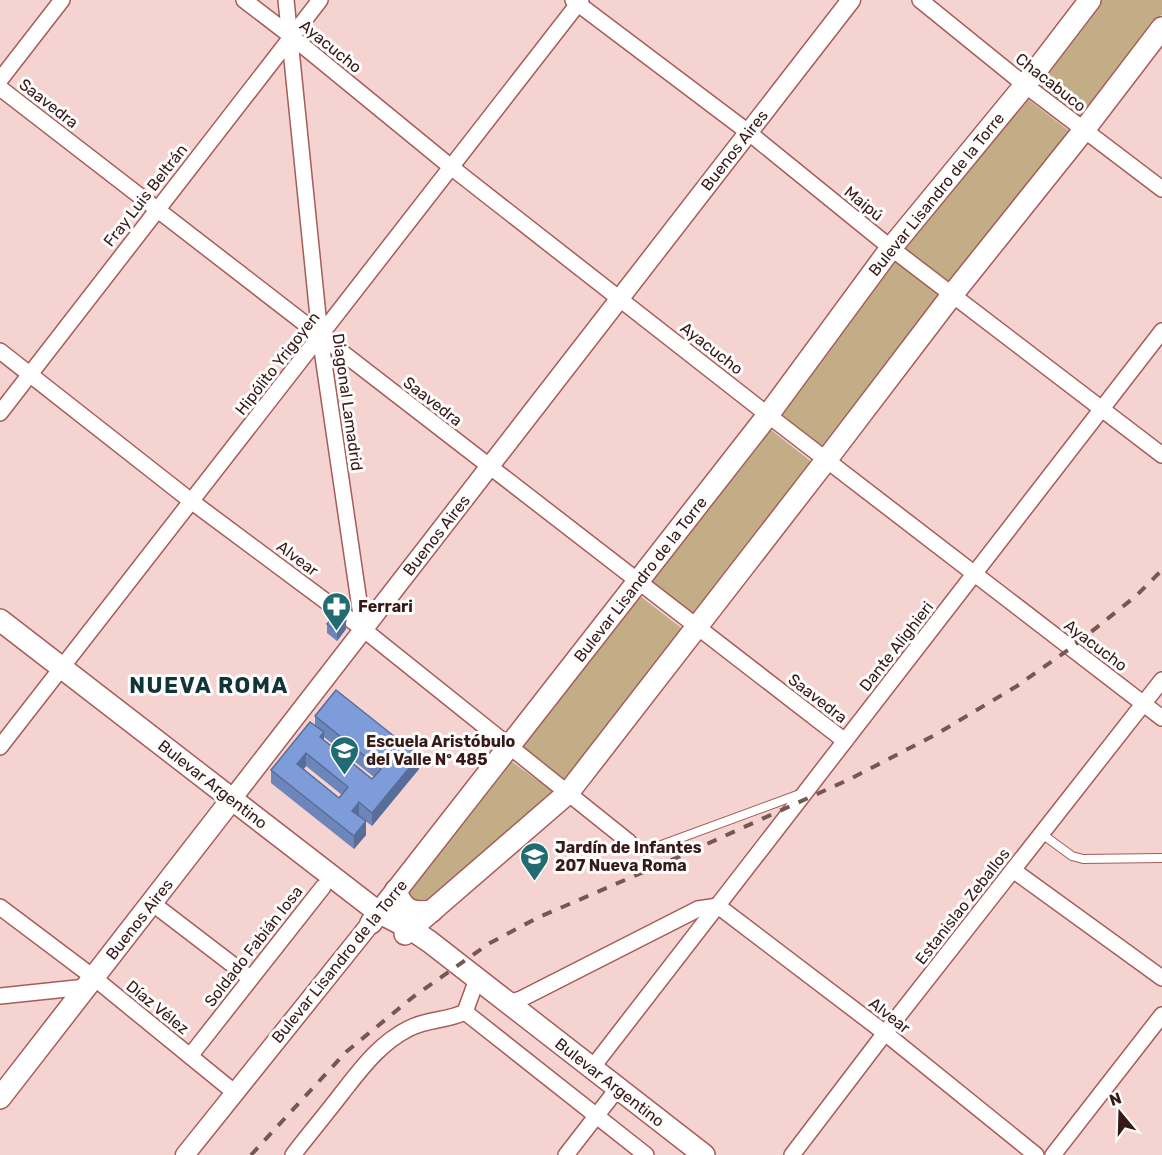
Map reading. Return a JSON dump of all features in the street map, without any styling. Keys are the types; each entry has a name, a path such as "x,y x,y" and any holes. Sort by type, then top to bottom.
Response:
{"main road":[{"name":"Bulevar Lisandro de la Torre","path":"375,917 768,415 891,248 1025,85 1090,0"},
{"path":"408,932 568,793 952,295 1162,28"},
{"name":"Bulevar Argentino","path":"0,620 58,672 375,917"},
{"name":"Bulevar Argentino","path":"0,634 58,672"},
{"name":"Bulevar Argentino","path":"228,804 323,886 375,917 430,942 704,1155"},
{"name":"Buenos Aires","path":"0,1098 228,804"},
{"path":"396,890 399,900 406,908 419,913 432,911"}],"street":[{"path":"0,80 62,0"},
{"name":"Ayacucho","path":"244,0 451,167 768,415 1162,718"},
{"name":"Diagonal Lamadrid","path":"286,0 320,336 363,629"},
{"name":"Fray Luis Beltrán","path":"0,413 320,0"},
{"name":"Buenos Aires","path":"228,804 851,0"},
{"name":"Chacabuco","path":"920,0 1025,85 1162,189"},
{"name":"Maipú","path":"577,1 748,132 891,248 1162,455"},
{"name":"Hipólito Yrigoyen","path":"0,747 451,167 577,1"},
{"name":"Saavedra","path":"0,88 845,741"},
{"name":"Dante Alighieri","path":"592,1068 1162,331"},
{"name":"Alvear","path":"0,351 191,501 363,629 629,842"},
{"name":"Estanislao Zeballos","path":"792,1155 1162,680"},
{"path":"1013,870 1162,978"},
{"name":"Soldado Fabián Iosa","path":"190,1056 323,886"},
{"path":"152,903 250,978"},
{"path":"508,1004 698,909 718,906"},
{"name":"Alvear","path":"718,906 885,1033 1036,1155"},
{"name":"Díaz Vélez","path":"0,907 90,982 190,1056 234,1092"},
{"name":"Bulevar Lisandro de la Torre","path":"185,1155 375,917"},
{"path":"293,1155 384,1044 408,1028 454,1018 465,1012 477,979"},
{"path":"0,996 90,982"},
{"path":"465,1012 646,1155"},
{"path":"1053,1155 1162,1015"},
{"path":"566,1155 618,1088"}],"lane":[{"path":"629,842 637,850 645,851 806,792"},
{"path":"1042,834 1072,856 1083,859 1162,858"}],"shaded area":[{"path":"1096,0 1162,0 1162,14 1080,120 1032,83"},
{"path":"1021,94 1069,131 952,284 904,248"},
{"path":"894,259 942,297 824,450 776,413"},
{"path":"766,426 813,463 696,616 648,579"},
{"path":"636,593 684,630 566,783 518,746"},
{"path":"508,759 555,793 423,906 402,895"}],"building":[{"path":"337,613 346,621 337,632 327,624"},
{"name":"Escuela Aristóbulo del Valle Nº 485","path":"336,690 419,756 372,813 359,802 352,811 366,821 354,836 271,770 310,722 324,732 320,737 372,779 381,769 315,716","holes":["306,753 348,787 339,798 297,764"]}],"railway":[{"path":"251,1155 346,1052 413,997 490,943 537,918 850,779 935,735 1017,686 1071,648 1136,596 1162,570"}],"place":[{"name":"Ferrari","path":"337,632"},
{"name":"Escuela Aristóbulo del Valle Nº 485","path":"345,776"},
{"name":"Jardín de Infantes 207 Nueva Roma","path":"534,882"}],"district":[{"name":"NUEVA ROMA","path":"209,685"}]}
